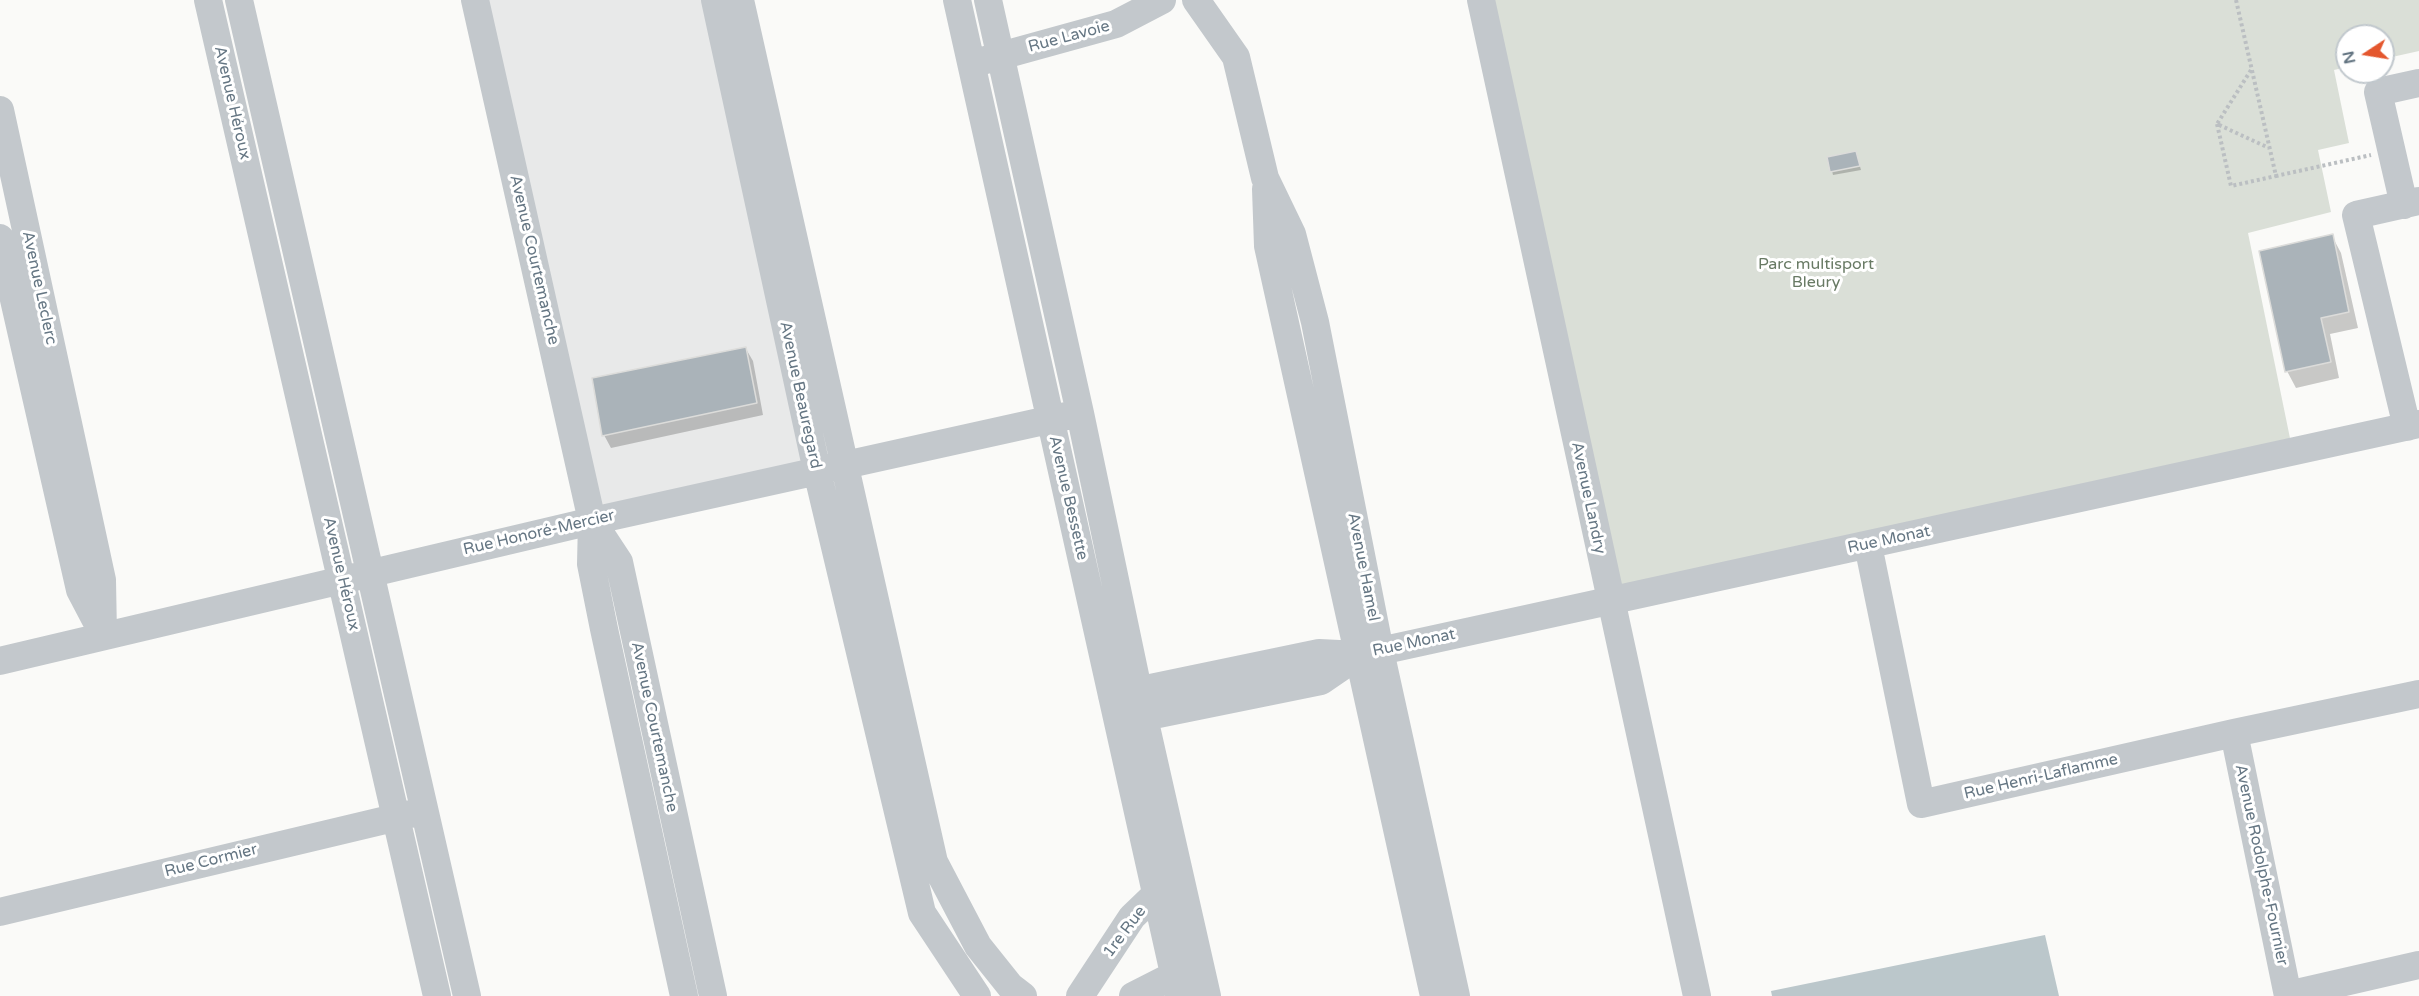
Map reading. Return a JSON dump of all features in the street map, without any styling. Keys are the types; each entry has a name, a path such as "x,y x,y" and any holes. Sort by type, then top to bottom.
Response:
{"street":[{"name":"Avenue Héroux","path":"208,0 256,206 355,576 410,814 425,942 437,996"},
{"name":"Avenue Héroux","path":"239,0 285,198 355,576"},
{"name":"Avenue Courtemanche","path":"475,0 592,521 591,564 684,996"},
{"name":"Avenue Beauregard","path":"715,0 830,468 905,788 922,914 977,996"},
{"name":"Avenue Beauregard","path":"740,0 830,468"},
{"name":"Avenue Bessette","path":"957,0 1051,419 1128,707 1180,880 1184,977"},
{"name":"Avenue Bessette","path":"988,0 1080,413 1156,894 1184,977 1207,996"},
{"name":"Rue Lavoie","path":"972,64 1116,24 1162,0"},
{"name":"Avenue Hamel","path":"1196,0 1236,57 1265,178 1292,234 1315,322 1370,653 1434,996"},
{"name":"Avenue Landry","path":"1481,0 1697,996"},
{"path":"2413,426 2356,215 2411,203 2391,150 2378,92 2419,82"},
{"name":"Avenue Leclerc","path":"0,110 65,468 80,590 103,635"},
{"path":"256,206 285,198"},
{"name":"Avenue Leclerc","path":"0,238 65,468"},
{"name":"Rue Honoré-Mercier","path":"0,661 592,521 1080,413"},
{"name":"Rue Monat","path":"1128,707 1321,681 1370,653 2413,426"},
{"name":"Avenue Courtemanche","path":"592,521 619,562 713,996"},
{"name":"Rue Henri-Laflamme","path":"1868,545 1921,804 2234,733 2419,694"},
{"name":"Avenue Hamel","path":"1370,653 1456,996"},
{"name":"Avenue Rodolphe-Fournier","path":"2234,733 2288,995"},
{"name":"Avenue Beauregard","path":"905,788 934,862 978,946 1010,986 1023,996"},
{"name":"Avenue Héroux","path":"410,814 452,933 467,996"},
{"name":"Rue Cormier","path":"0,912 410,814"},
{"path":"658,877 685,870"},
{"name":"1re Rue","path":"1080,996 1132,917 1156,894 1180,880"},
{"path":"425,942 452,933"},
{"path":"2288,995 2419,965"},
{"path":"1133,996 1184,977"}],"path":[{"path":"2236,0 2276,176"},
{"path":"2251,69 2217,124 2231,186 2391,150"},
{"path":"2217,124 2269,148"}],"shaded area":[{"path":"475,0 720,0 817,471 592,521"},
{"path":"2045,935 2059,996 1772,996 1771,991"}],"green space":[{"name":"Parc multisport Bleury","path":"1472,0 2419,0 2419,51 2395,56 2395,24 2335,24 2335,84 2337,84 2349,143 2318,150 2331,212 2248,233 2292,448 1607,600"}],"building":[{"path":"1856,151 1860,166 1830,172 1827,157"},
{"path":"2333,234 2349,312 2321,318 2331,362 2285,372 2259,251"},
{"path":"746,347 757,403 602,436 592,378"}]}
